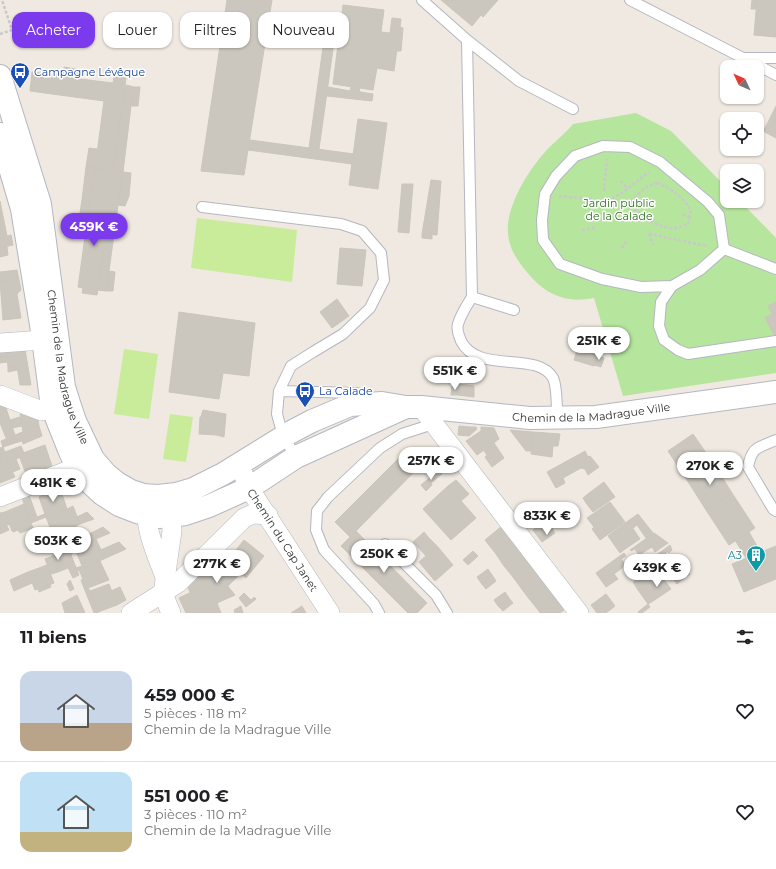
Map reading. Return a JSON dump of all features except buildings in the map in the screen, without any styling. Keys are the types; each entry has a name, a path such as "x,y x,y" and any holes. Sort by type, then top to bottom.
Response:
{"street":[{"name":"Chemin de la Madrague Ville","path":"0,76 25,186 22,209 44,340 70,452 85,463 106,474 117,484 131,491 143,495 158,496 176,494 193,489 223,474 283,436 312,421 350,405 382,403 420,413 557,418 596,417 776,392"},
{"path":"0,126 8,133 25,186"},
{"name":"Chemin de la Madrague Ville","path":"0,134 25,186 40,204 64,386 60,405"},
{"path":"0,170 4,180 25,186"},
{"path":"0,342 44,340"},
{"path":"0,394 42,410 60,405"},
{"name":"Chemin de la Madrague Ville","path":"85,463 90,482 102,494 119,504 147,515 159,517 171,516 184,514 209,506 249,488 296,457 420,413"},
{"path":"420,413 579,613"},
{"path":"0,497 85,463"},
{"name":"Chemin du Cap Janet","path":"238,464 249,488 330,613"},
{"path":"164,585 172,531 171,516 167,505 158,496 149,506 147,515 150,532 171,613"},
{"path":"131,613 164,585 178,583 244,518 253,514 268,516"}],"lane":[{"path":"422,0 467,40 519,81 573,109"},
{"path":"630,0 776,75"},
{"path":"467,40 472,296 458,324 457,333 464,346 478,356 498,362 531,364 544,369 554,379 557,399 557,418"},
{"path":"743,58 776,58"},
{"path":"672,286 641,287 602,279 560,264 543,240 542,220 544,194 556,176 575,156 603,146 630,147 660,162 708,202 719,215 724,249"},
{"path":"202,207 341,224 362,231 381,253 384,280 370,308 343,334 291,366 279,392 277,414 283,436 296,457"},
{"path":"724,249 776,269"},
{"path":"724,249 700,270 672,286 661,302 659,326 664,340 678,350 688,354 776,340"},
{"path":"472,296 514,310"},
{"path":"279,392 357,393 382,403"},
{"path":"379,613 374,604 324,550 316,530 317,511 328,496 380,448 402,434 420,413"},
{"path":"776,440 755,449 750,455 748,467 773,509 776,511"},
{"path":"385,544 436,595 447,613"}],"path":[{"path":"0,34 12,30 2,0"},
{"path":"604,191 606,167 610,147"},
{"path":"612,198 628,189 660,162"},
{"path":"621,181 628,189"},
{"path":"657,183 666,186 685,201 691,210 688,224 676,228 661,226 642,216 629,206 629,202 648,186 657,183"},
{"path":"544,194 593,199"},
{"path":"683,214 690,217"},
{"path":"638,222 642,216"},
{"path":"582,230 595,228"},
{"path":"653,245 649,234 724,249"},
{"path":"622,248 627,240"}],"green space":[{"name":"Jardin public de la Calade","path":"636,113 671,131 720,181 720,208 747,208 776,238 776,373 623,396 594,298 577,300 569,299 546,290 533,279 522,266 510,246 508,229 509,217 524,181 538,160 573,124"},
{"path":"197,218 297,230 292,282 191,268"},
{"path":"124,349 158,354 149,419 114,414"},
{"path":"170,414 193,417 186,462 163,459"}],"place":[{"name":"Campagne Lévêque","path":"20,89"},
{"name":"La Calade","path":"305,408"},
{"name":"A3","path":"756,572"}]}
